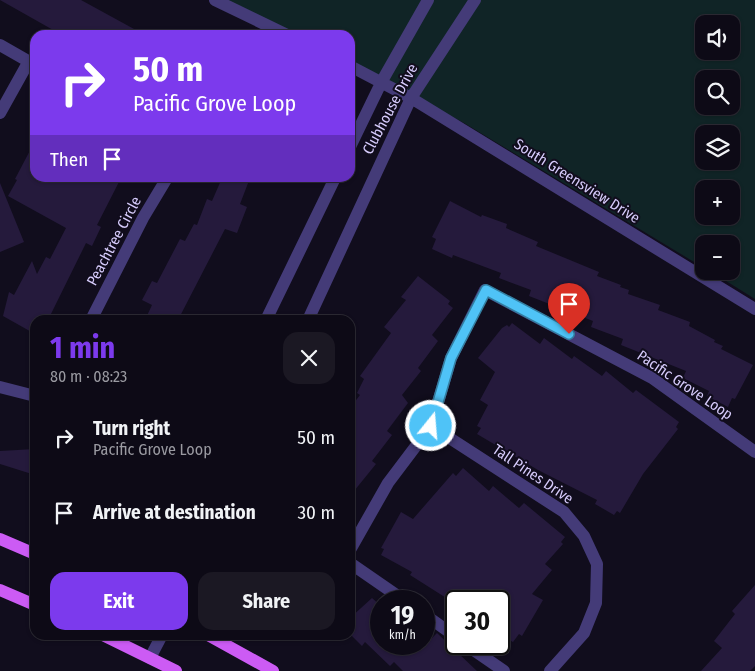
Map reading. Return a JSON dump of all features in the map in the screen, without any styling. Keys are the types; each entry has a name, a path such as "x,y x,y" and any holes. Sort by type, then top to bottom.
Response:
{"main road":[{"path":"0,538 30,552"},
{"path":"0,590 30,603"},
{"path":"115,640 176,671"},
{"path":"217,640 273,671"}],"street":[{"path":"215,0 277,30"},
{"name":"Clubhouse Drive","path":"355,137 382,81 428,0"},
{"name":"Clubhouse Drive","path":"310,315 411,98 475,0"},
{"path":"0,45 30,62"},
{"path":"0,113 30,66"},
{"name":"South Greensview Drive","path":"355,68 411,98 755,309"},
{"name":"Peachtree Circle","path":"94,315 143,218 166,182"},
{"path":"268,315 333,182"},
{"name":"Pacific Grove Loop","path":"355,541 388,483 431,426 451,358 486,290 652,378 755,452"},
{"path":"0,387 30,395"},
{"name":"Tall Pines Drive","path":"431,426 564,512 584,536 597,564 596,603 584,633 550,671"},
{"path":"355,566 389,590"},
{"path":"150,658 159,640"},
{"path":"481,655 504,671"}],"green space":[{"path":"214,0 755,0 755,299 724,280 740,280 740,235 695,235 695,263 464,123 355,66 355,30 278,30"}],"building":[{"path":"0,0 81,0 136,30 53,30"},
{"path":"30,150 30,182 119,182 97,225 101,227 92,246 86,243 50,315 30,315 30,331 3,316 9,292 14,295 32,261 37,274 46,257 50,259 66,228 8,196 17,180 15,179"},
{"path":"220,182 248,182 240,204 247,207 237,233 225,229 181,315 147,315 152,305 142,300 152,281 157,283 180,239 185,241 194,224 197,225 207,199 212,201"},
{"path":"0,183 24,242 0,252"},
{"path":"450,201 481,217 482,215 507,224 506,228 538,242 536,246 599,272 597,276 621,285 620,287 629,290 628,294 660,305 658,310 690,322 689,326 715,340 714,342 723,346 721,349 753,365 735,399 732,398 728,407 707,396 709,391 683,378 686,371 621,345 623,339 591,327 593,321 529,296 531,290 499,278 501,273 453,255 452,258 432,249 436,239 432,237"},
{"path":"418,276 450,301 448,304 453,308 432,335 438,341 418,368 421,371 402,395 408,403 387,431 392,435 372,461 376,464 355,490 355,402 360,395 357,393 364,379 360,376 391,333 384,327 406,300 401,297"},
{"path":"512,323 540,344 544,338 572,359 574,356 602,376 606,371 633,393 636,390 679,422 676,427 678,429 643,474 620,513 617,511 614,515 595,504 597,500 538,470 477,434 481,428 477,426 488,405 480,400 495,372 478,358 502,328 507,325 509,327"},
{"path":"30,449 30,473 0,464 0,451"},
{"path":"463,468 489,491 493,486 519,508 524,503 565,537 561,542 563,544 545,564 552,570 532,594 543,600 522,636 519,634 513,642 510,640 510,590 445,590 445,597 410,575 412,572 381,555 384,549 381,548 401,512 413,519 453,473 456,476"},
{"path":"755,585 755,666 750,671 701,671 722,648 714,641 735,614 732,611"},
{"path":"370,600 370,647 365,642 362,646 355,639 355,613"},
{"path":"437,633 445,641 445,655 460,655 477,671 403,671 394,662 390,666 379,655 435,655 435,635"}],"route":[{"path":"431,426 451,358 486,290 569,334"}]}
